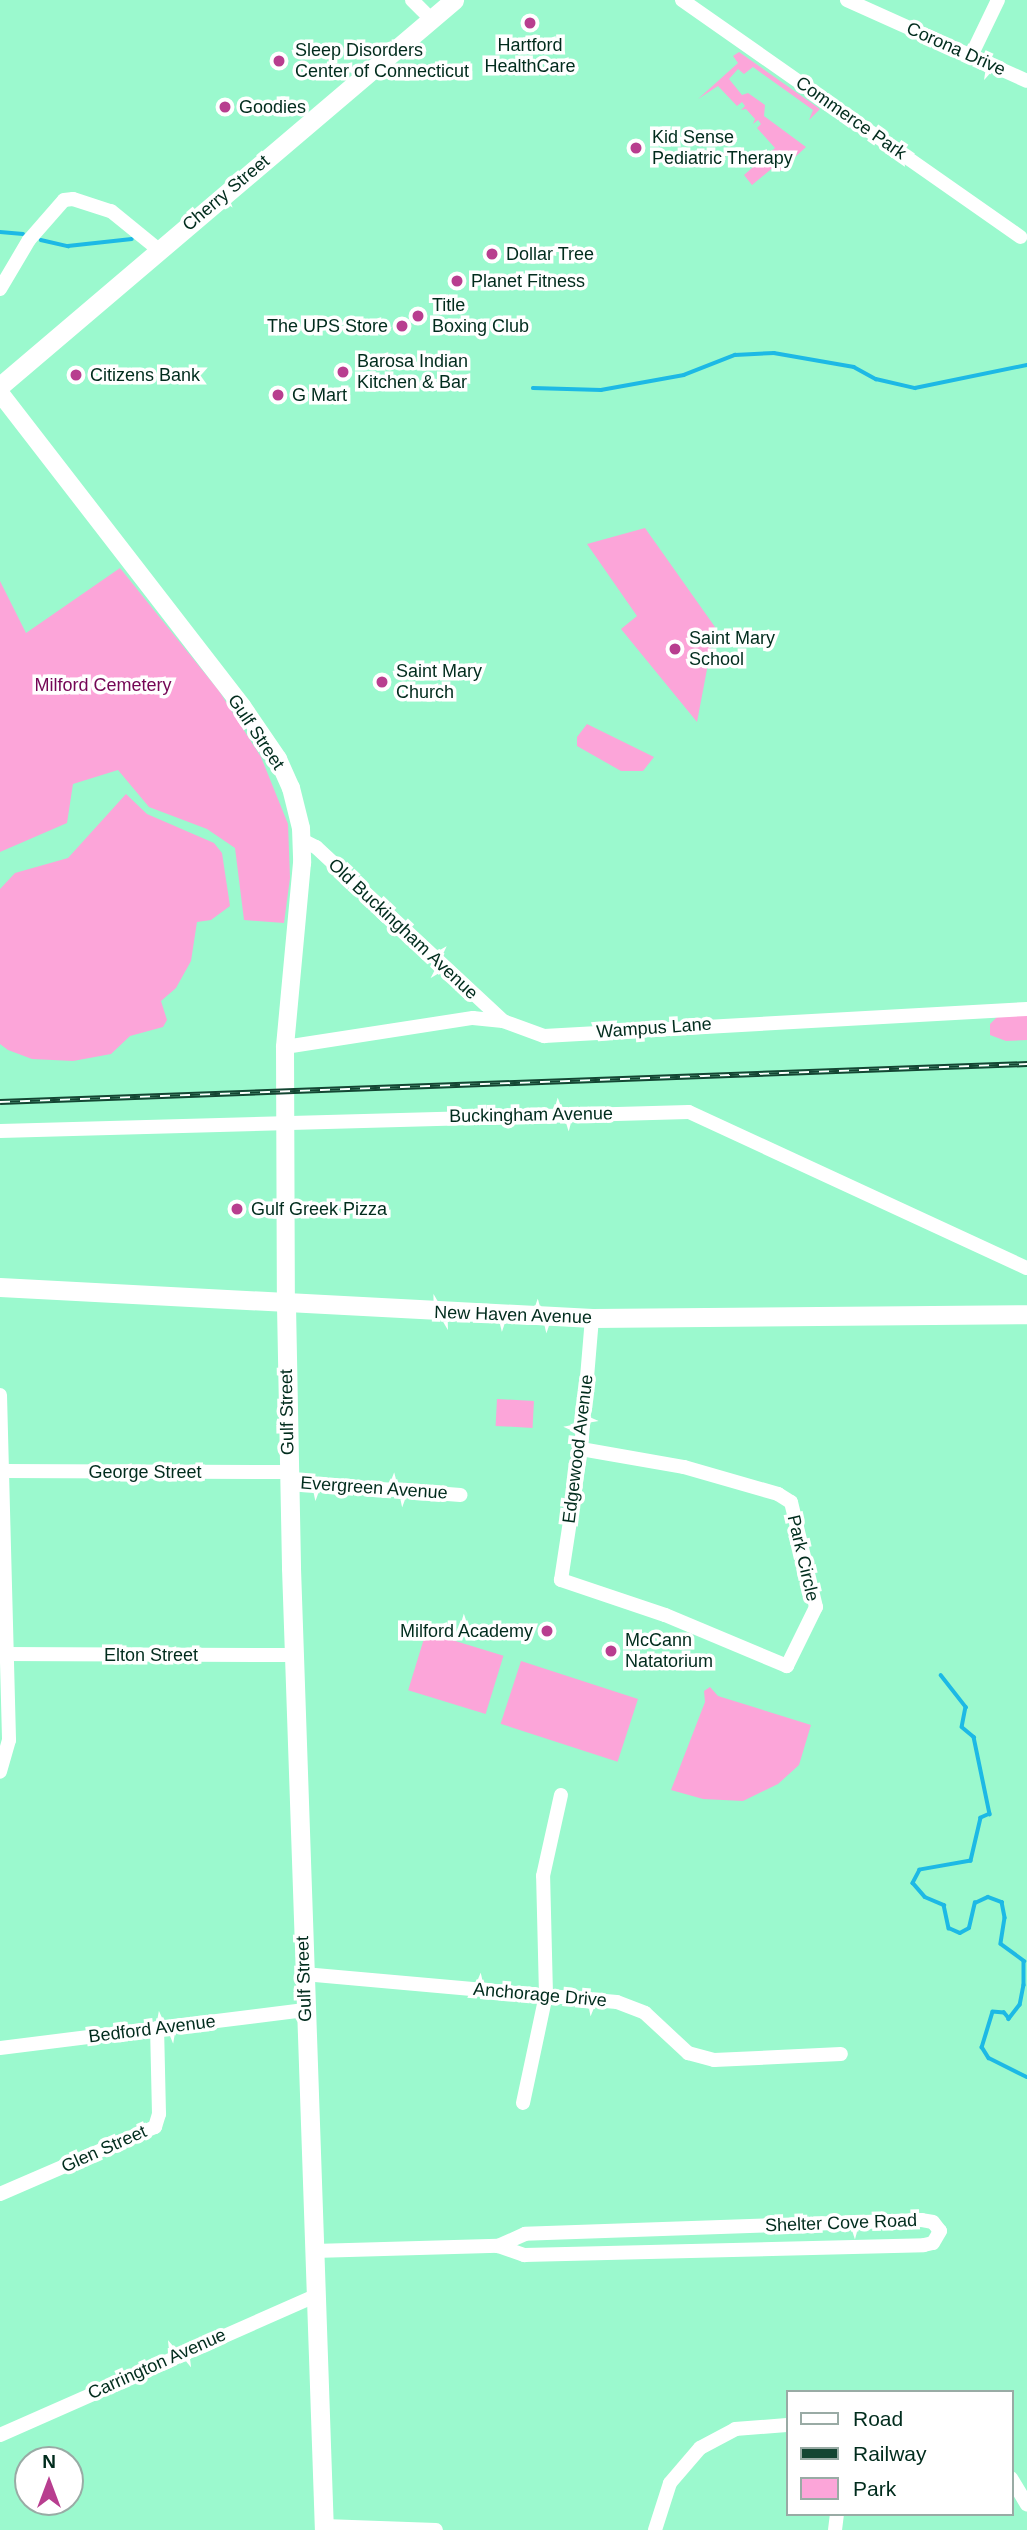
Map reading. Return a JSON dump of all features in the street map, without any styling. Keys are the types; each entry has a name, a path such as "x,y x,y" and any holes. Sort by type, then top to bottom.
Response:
{"main road":[{"name":"Cherry Street","path":"0,386 454,0"},
{"name":"New Haven Avenue","path":"0,1287 286,1305 592,1318 1027,1314"},
{"name":"Gulf Street","path":"286,1305 288,1477 324,2528"}],"street":[{"path":"412,0 431,19"},
{"name":"Commerce Park","path":"682,0 1020,237"},
{"name":"Corona Drive","path":"847,0 1027,81"},
{"path":"971,56 998,0"},
{"path":"0,289 29,240 64,200 73,199 111,211 159,250"},
{"name":"Gulf Street","path":"0,393 278,759 290,788 302,840 285,1047 286,1305"},
{"name":"Old Buckingham Avenue","path":"302,840 316,847 503,1020"},
{"name":"Wampus Lane","path":"285,1047 445,1020 503,1020 544,1036 1027,1009"},
{"name":"Buckingham Avenue","path":"0,1131 284,1121 699,1114 1027,1268"},
{"name":"Edgewood Avenue","path":"561,1580 581,1449 592,1318"},
{"path":"0,1395 4,1654 9,1740 0,1772"},
{"name":"Park Circle","path":"561,1580 665,1615 787,1666 816,1606 791,1502 778,1494 684,1466 581,1449"},
{"name":"George Street","path":"3,1471 288,1477"},
{"name":"Evergreen Avenue","path":"288,1477 461,1495"},
{"name":"Elton Street","path":"4,1654 295,1655"},
{"path":"523,2103 546,1995 543,1876 561,1795"},
{"name":"Anchorage Drive","path":"304,1973 625,2004 645,2014 688,2053 714,2060 841,2054"},
{"name":"Bedford Avenue","path":"0,2048 305,2010"},
{"name":"Glen Street","path":"0,2194 155,2127 159,2114 157,2028"},
{"name":"Shelter Cove Road","path":"314,2251 498,2246 524,2255 923,2245 933,2243 940,2231 933,2222 922,2220 526,2234 498,2246"},
{"path":"687,2228 689,2251"},
{"name":"Carrington Avenue","path":"0,2435 315,2296"},
{"path":"654,2530 670,2483 700,2448 735,2429 786,2425"},
{"path":"1013,2481 1027,2505"},
{"path":"324,2528 436,2530"}],"green space":[{"path":"739,52 820,109 809,120 813,110 753,67 744,74 738,69 729,79 742,95 748,93 765,105 764,116 806,147 780,171 775,166 752,185 744,175 775,148 757,128 761,124 758,120 753,124 755,119 746,109 741,110 745,106 742,102 737,106 718,86 698,99 738,63 733,56"},
{"path":"645,528 715,627 697,722 621,629 637,616 587,544"},
{"name":"Milford Cemetery","path":"120,568 219,691 261,757 288,824 290,878 284,923 244,920 235,848 207,829 149,807 118,770 73,784 67,823 0,852 0,581 26,633"},
{"path":"587,724 654,757 643,771 621,771 577,746 577,737"},
{"path":"126,794 147,814 214,843 222,853 230,906 211,920 197,922 191,961 176,988 161,1001 167,1020 163,1027 130,1036 111,1054 73,1061 32,1059 8,1050 0,1044 0,889 15,873 68,858"},
{"path":"1027,1013 1027,1040 1006,1041 990,1035 990,1024 1000,1014"},
{"path":"497,1399 534,1401 533,1428 496,1426"},
{"path":"426,1632 503,1656 486,1714 408,1690"},
{"path":"521,1661 638,1699 618,1762 501,1724"},
{"path":"710,1687 718,1696 811,1725 799,1765 778,1784 743,1801 703,1799 671,1790 705,1702 704,1691"}],"waterway":[{"path":"0,232 23,234"},
{"path":"41,240 68,246 132,239"},
{"path":"533,388 601,390 684,375 735,355 774,353 854,367 876,379 915,388 1027,365"},
{"path":"941,1675 966,1707 962,1727 974,1737 990,1814 981,1818 971,1861 920,1870 913,1883 925,1897 944,1905 949,1928 960,1933 969,1928 975,1903 988,1897 1002,1902 1005,1918 1001,1944 1024,1961 1024,1985 1020,2005 1009,2019 1004,2013 993,2012 982,2047 989,2058 1027,2077"}],"railway":[{"path":"0,1102 1027,1064"}],"place":[{"name":"Hartford HealthCare","path":"530,23"},
{"name":"Sleep Disorders Center of Connecticut","path":"279,61"},
{"name":"Goodies","path":"225,107"},
{"name":"Kid Sense Pediatric Therapy","path":"636,148"},
{"name":"Dollar Tree","path":"492,254"},
{"name":"Planet Fitness","path":"457,281"},
{"name":"Title Boxing Club","path":"418,316"},
{"name":"The UPS Store","path":"402,326"},
{"name":"Barosa Indian Kitchen & Bar","path":"343,372"},
{"name":"Citizens Bank","path":"76,375"},
{"name":"G Mart","path":"278,395"},
{"name":"Saint Mary School","path":"675,649"},
{"name":"Saint Mary Church","path":"382,682"},
{"name":"Gulf Greek Pizza","path":"237,1209"},
{"name":"Milford Academy","path":"547,1631"},
{"name":"McCann Natatorium","path":"611,1651"}]}
